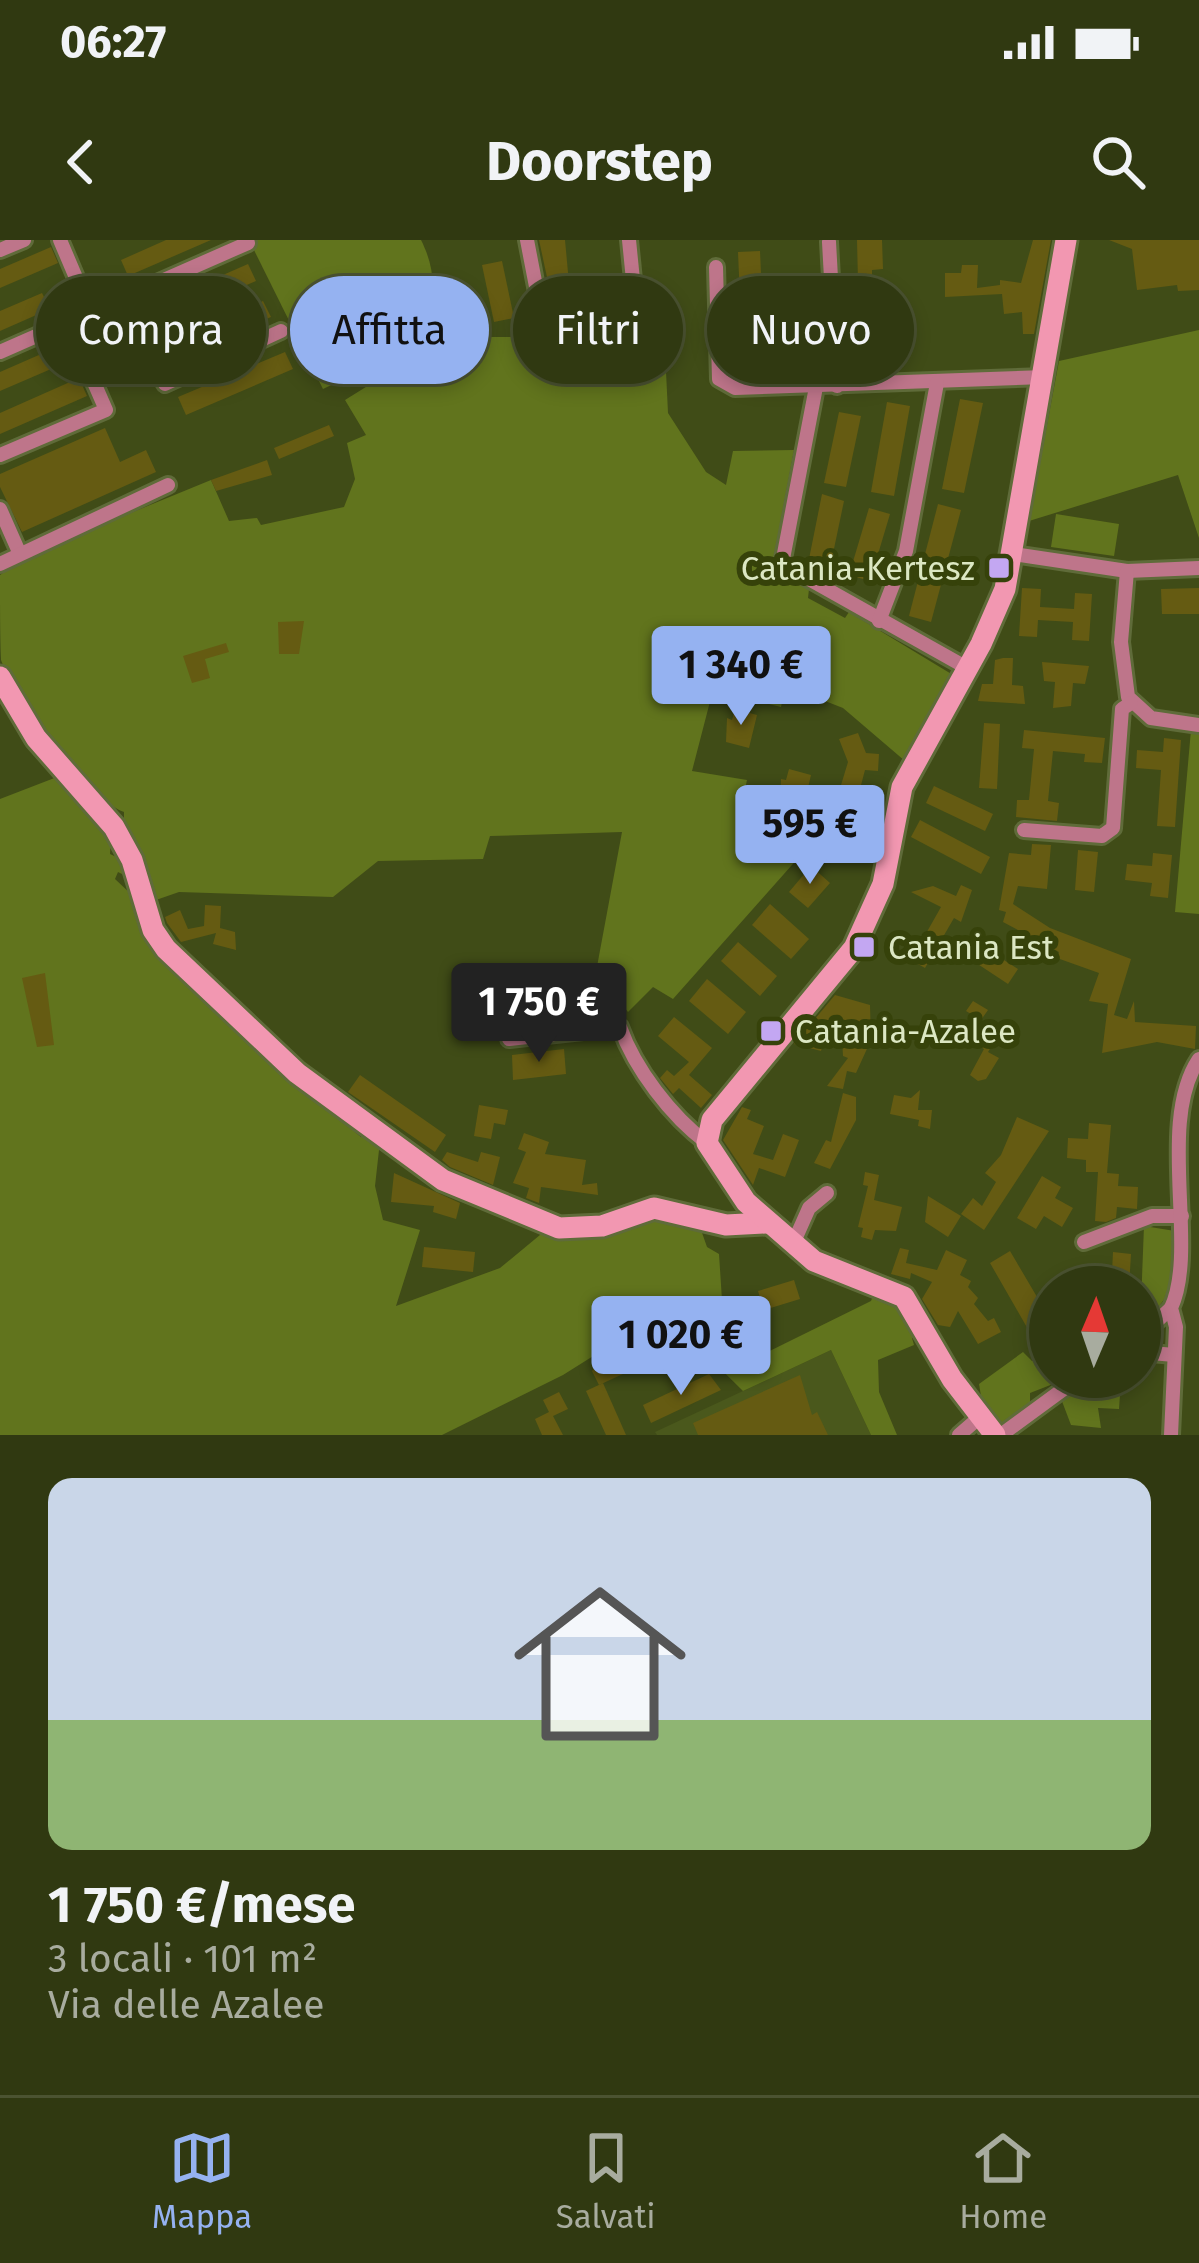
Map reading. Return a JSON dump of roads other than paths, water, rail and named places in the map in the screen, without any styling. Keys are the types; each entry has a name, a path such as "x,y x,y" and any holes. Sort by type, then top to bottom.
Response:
{"main road":[{"path":"992,1429 952,1379 904,1297 825,1267 793,1244 766,1222 716,1164 707,1143 712,1120 854,948 883,884 902,787 969,668 1005,589 1066,240"},
{"path":"0,677 36,738 114,827 132,860 153,930 166,949 280,1058 411,1153 428,1171 559,1228 602,1226 654,1208 726,1225 766,1222"}],"street":[{"path":"0,250 24,240"},
{"path":"60,240 76,276"},
{"path":"527,240 534,276"},
{"path":"629,240 633,276"},
{"path":"830,242 836,386"},
{"path":"174,276 248,243"},
{"path":"716,267 719,379 735,388 1045,377"},
{"path":"266,338 281,331"},
{"path":"0,352 36,337"},
{"path":"879,621 906,551 938,383"},
{"path":"0,455 106,410 95,384"},
{"path":"816,387 782,564 969,668"},
{"path":"0,564 168,485"},
{"path":"0,509 19,552"},
{"path":"1012,554 1126,571 1199,568"},
{"path":"1126,571 1121,659 1131,703 1151,718 1199,725"},
{"path":"1024,830 1102,836 1113,828 1122,709 1131,703"},
{"path":"509,1040 620,1027 646,1074 689,1129 707,1143"},
{"path":"1161,1317 1178,1293 1182,1099 1199,1059"},
{"path":"793,1244 809,1208 827,1192"},
{"path":"1084,1242 1152,1216 1182,1216"},
{"path":"1182,1249 1199,1251"},
{"path":"1171,1308 1171,1435"},
{"path":"1161,1353 1174,1354"},
{"path":"959,1435 992,1429 1044,1398"}],"place":[{"name":"Catania-Kertesz","path":"999,568"},
{"name":"Catania Est","path":"864,947"},
{"name":"Catania-Azalee","path":"771,1031"}]}
